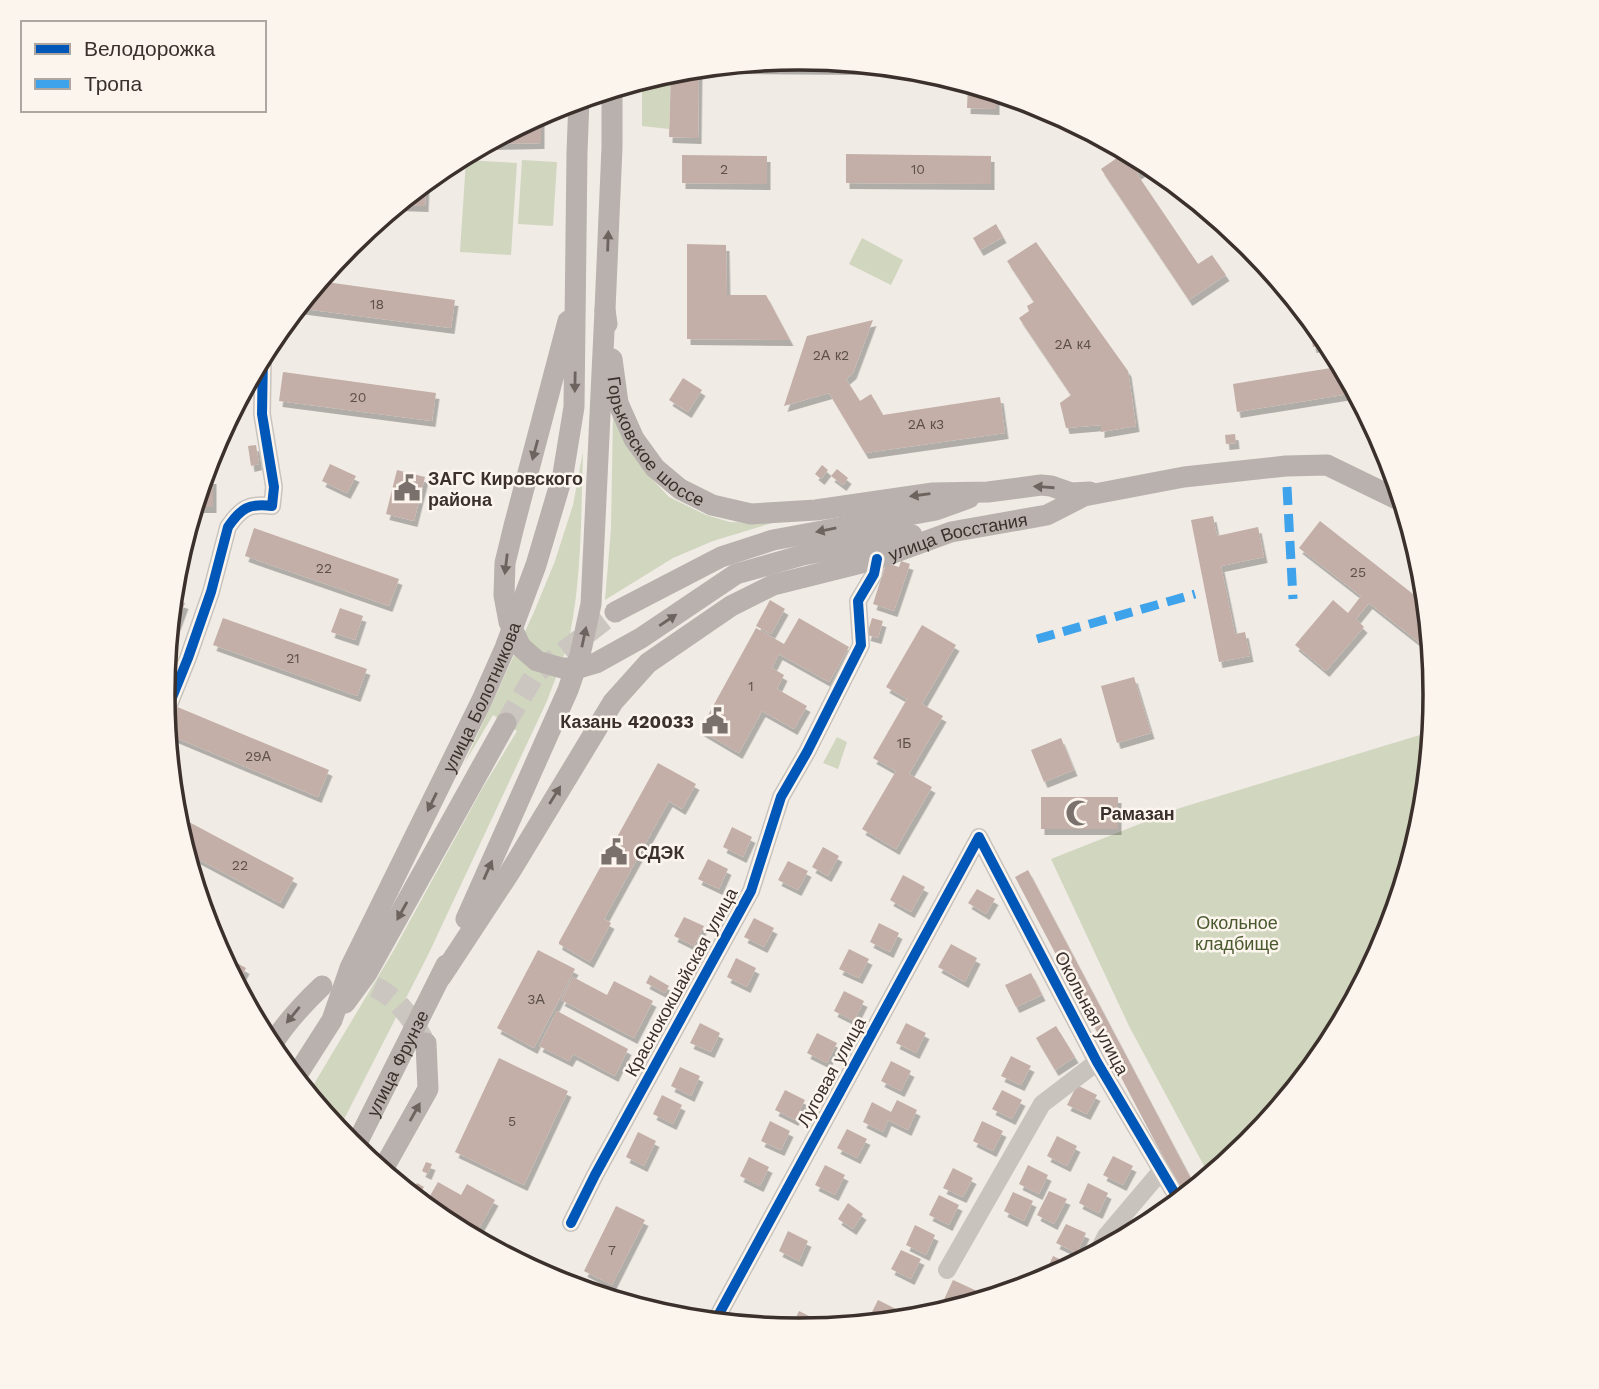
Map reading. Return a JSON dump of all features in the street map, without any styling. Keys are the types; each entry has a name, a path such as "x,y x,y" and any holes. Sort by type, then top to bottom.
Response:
{"main road":[{"name":"Горьковское шоссе","path":"612,99 605,310 618,403 634,439 655,468 680,489 712,505 751,514 816,510 933,493 988,492"},
{"path":"579,111 576,289 505,563 504,595 509,622 521,647 537,661 562,668 579,668 596,663 641,638 736,574 803,555 925,533 951,532"},
{"name":"улица Болотникова","path":"300,1070 332,1020 350,968 481,702 505,648 536,565 563,474 574,407 576,289"},
{"path":"441,977 568,690 580,655 591,604 605,310"},
{"name":"улица Восстания","path":"441,977 510,872 613,702 648,663 731,606 773,585 877,559 951,532 1046,515 1078,498 1099,492 1184,477 1286,466 1326,465 1392,497"},
{"name":"улица Восстания","path":"988,492 1041,485 1070,492 1099,492"},
{"path":"615,612 721,557 773,540 936,510 988,492"},
{"path":"332,1020 367,973 506,723"},
{"name":"улица Фрунзе","path":"360,1138 441,977"},
{"path":"277,1036 299,1007 322,986"},
{"path":"387,1163 428,1089 426,1043"}],"street":[{"path":"175,690 206,605 228,527 246,507 258,504 272,506 274,487 262,414 263,376"},
{"name":"Краснококшайская улица","path":"570,1223 751,891 781,797 861,645 858,601 874,574 877,559"},
{"name":"Окольная улица","path":"979,837 1097,1062 1175,1194"},
{"name":"Луговая улица","path":"719,1314 979,837"},
{"path":"947,1270 1042,1104 1097,1062"},
{"path":"1104,1239 1161,1171"}],"green space":[{"path":"671,84 669,129 642,126 642,90"},
{"path":"522,160 557,162 553,226 518,224"},
{"path":"476,161 517,163 511,255 460,252 466,167"},
{"path":"862,238 903,260 891,285 849,264"},
{"path":"613,415 631,453 669,497 706,515 730,522 772,523 713,541 673,558 605,600 611,529"},
{"path":"583,451 577,589 570,634 560,668 428,955 343,1120 313,1086 394,950 482,789 517,731 493,715 464,764 534,612 555,561 573,505"},
{"name":"Окольное кладбище","path":"1423,734 1419,776 1403,856 1391,895 1360,971 1319,1041 1295,1075 1241,1136 1206,1169 1129,1026 1051,859 1180,808"},
{"path":"837,737 847,742 838,769 823,763"}],"building":[{"path":"699,78 698,138 669,137 671,84"},
{"path":"968,93 996,102 996,109 967,108"},
{"path":"541,126 541,143 506,144"},
{"path":"846,154 991,156 991,184 846,183"},
{"path":"682,155 767,156 767,184 682,183"},
{"path":"1118,157 1141,172 1137,174 1198,264 1212,255 1226,275 1189,300 1101,169"},
{"path":"425,194 425,206 411,206"},
{"path":"996,224 1003,237 980,250 973,238"},
{"path":"1036,242 1128,371 1136,426 1101,432 1101,425 1066,428 1060,403 1071,395 1019,318 1029,311 1027,306 1034,302 1007,261"},
{"path":"687,244 726,245 727,295 766,295 790,340 687,339"},
{"path":"330,283 455,300 451,328 308,309"},
{"path":"873,320 853,373 846,379 860,401 871,394 883,415 1000,397 1005,433 865,453 829,393 784,406 807,336"},
{"path":"1331,368 1347,394 1237,412 1233,384"},
{"path":"283,372 436,393 432,421 279,401"},
{"path":"683,378 702,390 688,412 669,400"},
{"path":"1235,434 1236,443 1226,444 1225,435"},
{"path":"256,445 259,464 251,466 248,446"},
{"path":"330,464 356,476 347,493 322,481"},
{"path":"822,465 828,470 821,479 815,474"},
{"path":"837,469 848,478 843,485 831,476"},
{"name":"ЗАГС Кировского района","path":"397,470 425,477 414,521 386,514"},
{"path":"213,481 213,507 204,507"},
{"path":"1213,516 1217,536 1258,527 1264,557 1221,566 1235,634 1245,632 1250,656 1219,662 1191,520"},
{"path":"1320,521 1416,596 1422,645 1369,603 1356,619 1364,627 1326,671 1295,645 1333,600 1348,613 1361,596 1299,548"},
{"path":"254,528 399,579 389,606 245,556"},
{"path":"901,561 910,564 894,611 873,604 886,563 899,567"},
{"path":"770,600 785,609 771,634 756,626"},
{"path":"340,608 363,616 355,640 331,632"},
{"path":"223,618 367,669 357,696 213,645"},
{"path":"799,618 849,647 829,682 779,654 772,668 784,675 777,689 807,706 794,729 762,711 739,753 700,730 756,628 784,644"},
{"path":"872,618 883,621 878,638 867,635"},
{"path":"922,625 956,645 922,704 943,716 909,774 932,787 896,849 862,829 896,771 873,758 907,699 886,687"},
{"path":"1134,677 1151,733 1117,743 1101,686"},
{"path":"175,706 329,770 318,797 176,738"},
{"path":"1061,738 1074,770 1044,782 1031,750"},
{"path":"658,763 696,784 682,809 669,801 604,919 611,923 590,962 559,942"},
{"name":"Рамазан","path":"1041,797 1118,797 1118,829 1041,829"},
{"path":"188,822 294,878 280,903 197,858"},
{"path":"732,827 752,837 743,857 723,847"},
{"path":"823,847 839,856 828,876 812,867"},
{"path":"708,859 728,869 719,889 698,879"},
{"path":"788,861 808,871 798,890 778,880"},
{"path":"1028,870 1192,1180 1181,1190 1015,877"},
{"path":"903,875 925,887 911,912 890,900"},
{"path":"977,889 995,899 986,914 968,903"},
{"path":"684,917 704,926 694,946 674,936"},
{"path":"754,918 774,928 764,947 744,937"},
{"path":"879,923 899,933 890,952 870,942"},
{"path":"951,944 977,958 965,982 938,967"},
{"path":"849,949 869,959 859,978 839,969"},
{"path":"538,950 575,969 534,1048 497,1028"},
{"path":"736,958 756,968 747,987 727,977"},
{"path":"235,962 246,968 242,976"},
{"path":"1031,973 1042,995 1016,1007 1005,985"},
{"path":"650,975 669,986 665,993 646,983"},
{"path":"573,977 607,995 614,981 653,1001 634,1038 561,1000"},
{"path":"844,991 864,1001 854,1021 834,1011"},
{"path":"557,1011 628,1049 615,1076 573,1054 569,1061 539,1046"},
{"path":"700,1023 720,1033 711,1052 690,1043"},
{"path":"906,1023 926,1033 916,1053 896,1043"},
{"path":"1056,1026 1075,1057 1055,1070 1036,1038"},
{"path":"817,1033 837,1043 827,1063 807,1053"},
{"path":"1011,1056 1031,1066 1021,1085 1001,1076"},
{"path":"499,1058 568,1091 524,1185 455,1152"},
{"path":"891,1061 911,1071 901,1091 881,1081"},
{"path":"680,1067 700,1076 691,1096 671,1086"},
{"path":"1077,1085 1097,1095 1087,1114 1067,1105"},
{"path":"785,1090 805,1100 795,1120 775,1110"},
{"path":"1002,1090 1022,1100 1012,1119 992,1109"},
{"path":"662,1095 682,1105 673,1124 653,1114"},
{"path":"897,1100 917,1110 908,1130 888,1120 883,1132 863,1122 872,1102 891,1112"},
{"path":"770,1121 790,1131 781,1150 761,1141"},
{"path":"982,1121 1003,1131 993,1151 973,1141"},
{"path":"847,1129 867,1139 857,1158 837,1148"},
{"path":"638,1132 656,1141 644,1166 626,1157"},
{"path":"1057,1136 1077,1146 1067,1166 1047,1156"},
{"path":"1113,1156 1133,1166 1123,1185 1103,1175"},
{"path":"749,1157 769,1167 760,1186 740,1176"},
{"path":"426,1162 432,1164 428,1174 422,1171"},
{"path":"825,1165 845,1175 835,1195 815,1185"},
{"path":"1028,1165 1048,1175 1039,1194 1019,1184"},
{"path":"953,1168 973,1178 963,1197 943,1188"},
{"path":"438,1182 461,1195 467,1184 495,1200 478,1230 429,1197"},
{"path":"417,1183 424,1187 421,1192 415,1187"},
{"path":"1088,1183 1108,1193 1099,1213 1079,1203"},
{"path":"1049,1191 1067,1199 1054,1224 1037,1215"},
{"path":"1013,1192 1033,1201 1024,1221 1004,1211"},
{"path":"939,1195 959,1205 949,1225 929,1215"},
{"path":"848,1203 863,1214 853,1229 838,1219"},
{"path":"616,1206 645,1220 612,1285 584,1271"},
{"path":"1154,1206 1155,1208 1141,1217"},
{"path":"1066,1224 1086,1233 1077,1253 1056,1243"},
{"path":"915,1225 935,1235 926,1255 906,1245"},
{"path":"788,1231 808,1241 799,1261 779,1251"},
{"path":"901,1250 921,1259 911,1279 891,1269"},
{"path":"1053,1256 1063,1261 1048,1267"},
{"path":"953,1280 980,1292 961,1298 943,1302"},
{"path":"878,1300 898,1310 897,1311 870,1315"},
{"path":"799,1311 814,1319 800,1319 795,1319"}],"tunnel":[{"path":"506,723 536,673 615,612"},
{"path":"344,983 357,982 381,990 401,1007 423,1039"}],"marked path":[{"path":"1287,487 1293,599"},
{"path":"1037,639 1195,594"}],"cycle path":[{"path":"175,690 211,592 228,527 246,508 257,505 272,506 274,487 262,414 263,376"},
{"path":"571,1223 751,891 781,797 861,645 858,601 874,574 877,559"},
{"path":"979,837 1097,1062 1175,1194"},
{"path":"719,1314 979,837"}],"place":[{"name":"ЗАГС Кировского района","path":"407,488"},
{"name":"Казань 420033","path":"715,721"},
{"name":"Рамазан","path":"1079,813"},
{"name":"СДЭК","path":"614,852"}]}
